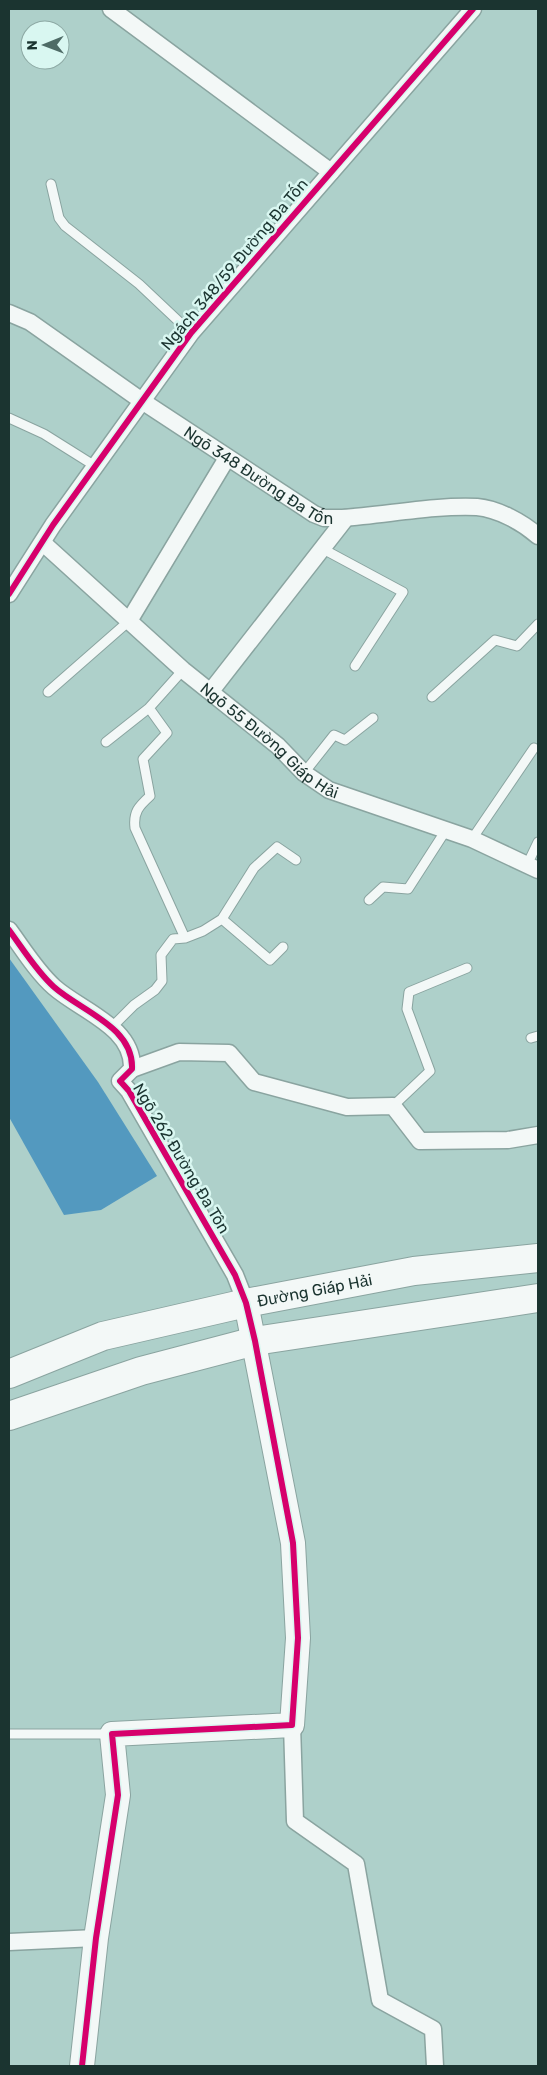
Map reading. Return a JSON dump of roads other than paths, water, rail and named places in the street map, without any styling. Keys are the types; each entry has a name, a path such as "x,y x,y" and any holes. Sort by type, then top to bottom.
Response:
{"highway":[{"name":"Đường Giáp Hải","path":"9,1374 103,1336 246,1303 414,1271 538,1258"},
{"path":"9,1416 142,1371 255,1341 538,1298"}],"street":[{"path":"111,9 331,172"},
{"name":"Ngách 348/59 Đường Đa Tốn","path":"9,594 95,466 190,333 473,9"},
{"name":"Ngõ 348 Đường Đa Tốn","path":"9,314 30,322 142,401 314,514 324,518 346,518 478,507 502,514 528,527 538,536"},
{"path":"129,621 227,458"},
{"path":"211,691 346,518"},
{"name":"Ngõ 55 Đường Giáp Hải","path":"43,543 183,670 278,746 304,773 329,790 472,839 533,868"},
{"name":"Ngõ 262 Đường Đa Tôn","path":"9,930 53,986 83,1009 113,1026 126,1043 133,1058 132,1069 120,1082 129,1091 235,1275 246,1303"},
{"path":"132,1069 179,1052 230,1053 254,1082 347,1106 393,1106 420,1141 508,1140 538,1135"},
{"path":"246,1303 255,1341 293,1543 298,1638 292,1726 295,1821 356,1864 380,2000 433,2029 435,2066"},
{"path":"82,2066 96,1938 118,1795 112,1734 292,1726"},
{"path":"9,1942 96,1938"}],"lane":[{"path":"51,184 59,218 64,226 139,284 190,333"},
{"path":"9,420 44,434 95,466"},
{"path":"323,549 403,592 354,666"},
{"path":"48,692 129,621"},
{"path":"432,697 495,640 517,646 538,624"},
{"path":"106,742 149,708 183,670"},
{"path":"149,708 167,733 143,759 150,796 137,808 134,816 135,828 185,938"},
{"path":"304,773 334,734 345,740 373,718"},
{"path":"472,839 534,748"},
{"path":"369,900 383,887 408,889 446,830"},
{"path":"533,868 538,842"},
{"path":"113,1026 134,1005 155,990 162,981 161,955 173,939 185,938 203,931 222,919 254,868 278,847 296,860"},
{"path":"222,919 270,960 282,947"},
{"path":"393,1106 430,1071 406,1009 409,992 467,968"},
{"path":"9,1734 112,1734"}],"water":[{"path":"9,958 98,1082 157,1176 101,1210 64,1215 9,1117"}]}
